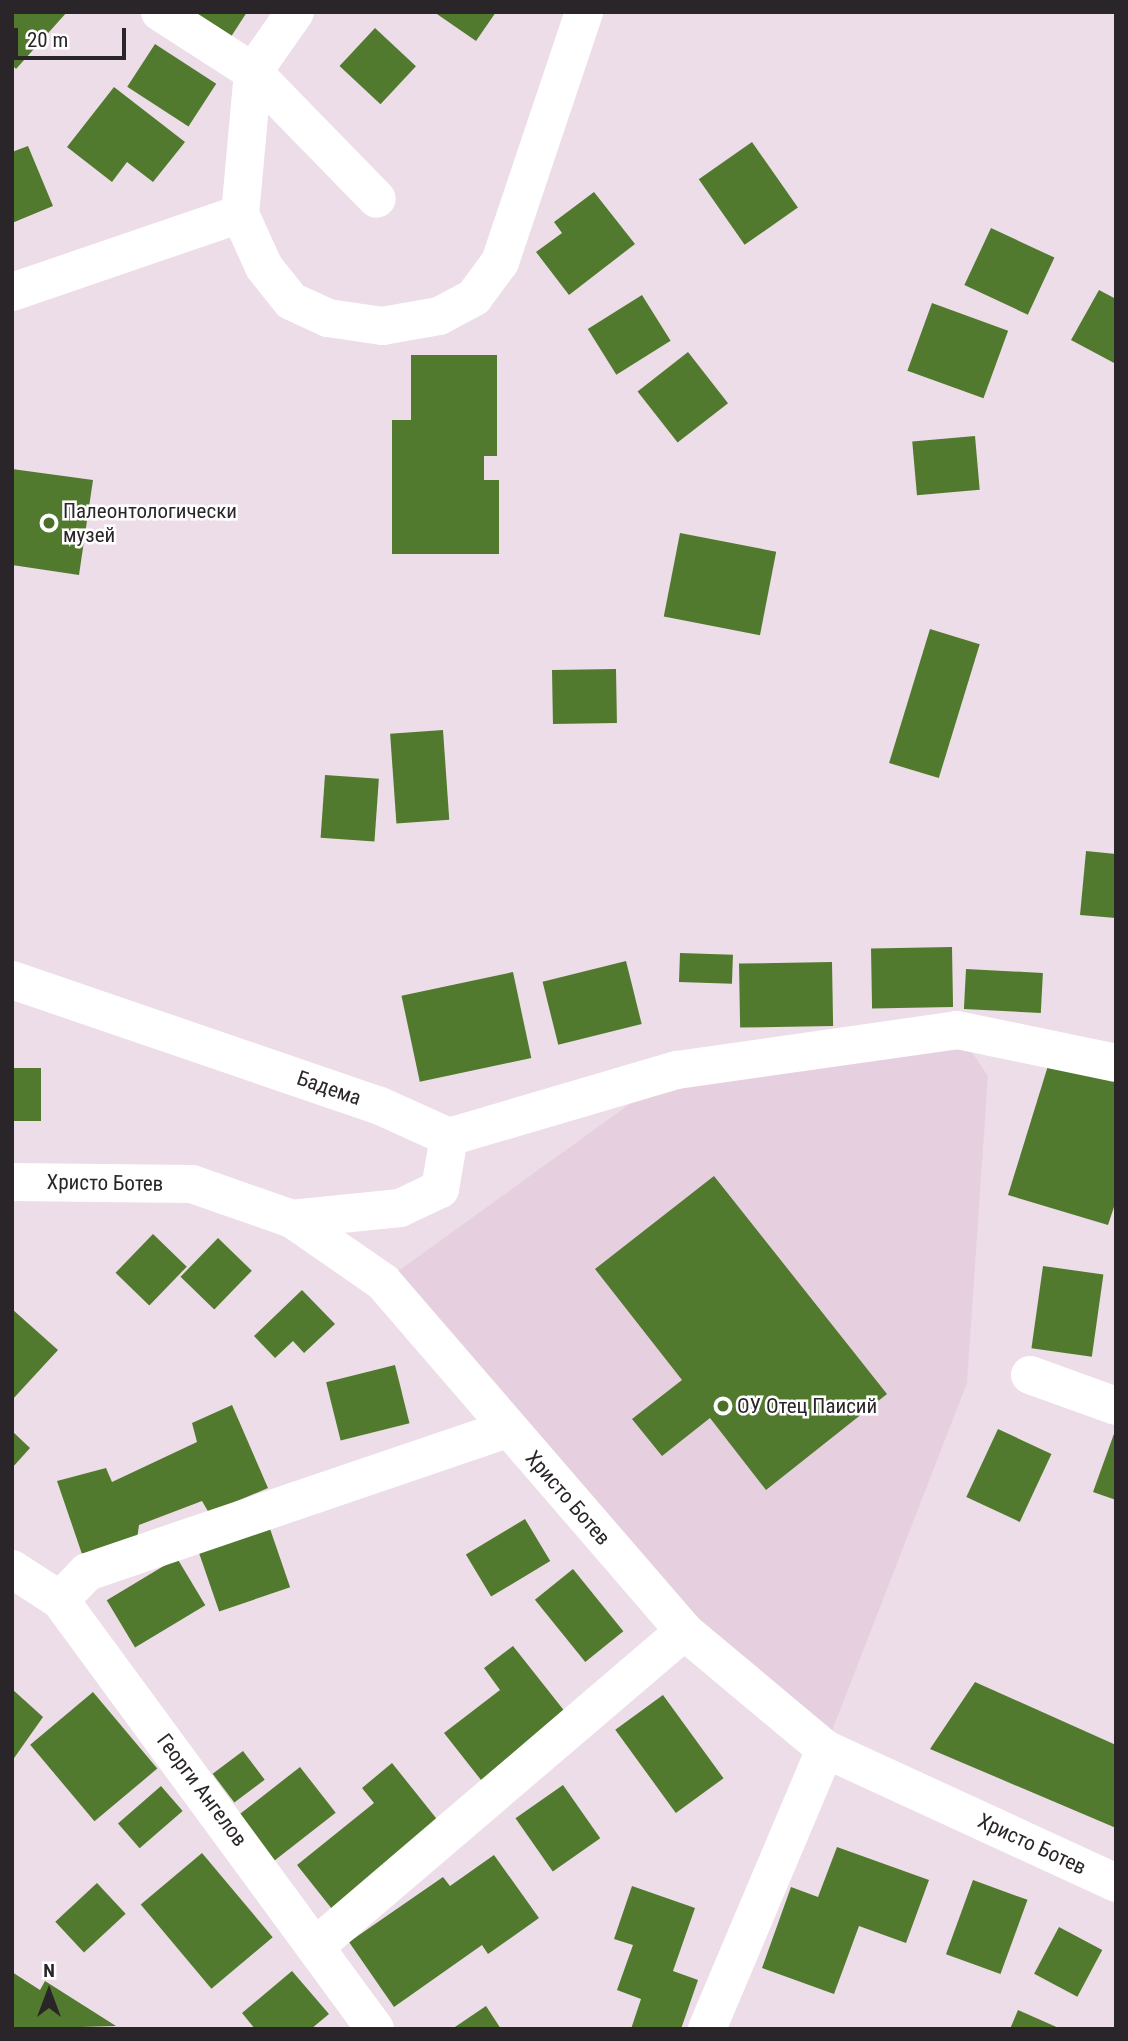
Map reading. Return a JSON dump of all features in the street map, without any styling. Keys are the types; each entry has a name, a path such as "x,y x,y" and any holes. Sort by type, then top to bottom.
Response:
{"street":[{"path":"160,12 253,72 377,199"},
{"path":"295,12 253,72 240,214 264,267 291,302 328,318 382,326 439,316 474,297 500,262 584,12"},
{"path":"12,292 240,214"},
{"name":"Бадема","path":"12,980 378,1105 449,1137"},
{"path":"292,1219 400,1208 440,1189 449,1137 677,1070 957,1030 1116,1063"},
{"name":"Христо Ботев","path":"12,1182 192,1184 292,1219 383,1282 684,1631 825,1749 1116,1883"},
{"path":"1030,1375 1116,1406"},
{"path":"29,1589 87,1572 508,1429"},
{"name":"Георги Ангелов","path":"29,1589 317,1945 375,2029"},
{"path":"317,1945 684,1631"},
{"path":"707,2029 825,1749"}],"shaded area":[{"name":"ОУ Отец Паисий","path":"957,1030 988,1076 967,1383 825,1749 684,1631 383,1282 677,1070"}],"building":[{"path":"12,12 67,12 16,69 12,65"},
{"path":"176,12 247,12 225,46"},
{"path":"434,12 496,12 476,41"},
{"path":"375,28 416,66 380,104 340,66"},
{"path":"155,44 216,84 188,127 127,87"},
{"path":"114,87 185,142 153,182 127,162 112,182 67,147"},
{"path":"752,142 798,208 745,245 699,179"},
{"path":"28,146 53,206 12,223 12,152"},
{"path":"594,192 635,244 569,295 536,252 562,233 554,222"},
{"path":"991,228 1054,258 1028,315 964,285"},
{"path":"1099,290 1116,299 1116,364 1071,340"},
{"path":"642,295 671,341 616,375 588,329"},
{"path":"932,303 1008,331 983,398 907,371"},
{"path":"688,352 728,403 678,443 638,391"},
{"path":"411,355 497,355 497,456 484,456 484,480 499,480 499,554 392,554 392,420 411,420"},
{"path":"975,436 980,490 917,495 912,441"},
{"name":"Палеонтологически музей","path":"12,469 93,480 79,575 12,565"},
{"path":"680,533 776,552 760,635 664,616"},
{"path":"930,629 980,644 939,778 889,763"},
{"path":"616,669 617,723 553,724 552,670"},
{"path":"443,730 449,820 396,823 390,734"},
{"path":"325,775 379,779 374,842 321,838"},
{"path":"1086,851 1116,854 1116,918 1080,915"},
{"path":"952,947 953,1007 872,1008 871,948"},
{"path":"680,953 733,955 732,984 679,982"},
{"path":"626,961 642,1024 558,1045 543,982"},
{"path":"832,962 833,1026 740,1028 739,964"},
{"path":"966,969 1043,973 1041,1013 964,1009"},
{"path":"513,972 531,1058 420,1082 401,996"},
{"path":"1051,1056 1116,1076 1116,1201 1108,1225 1008,1195"},
{"path":"12,1068 41,1068 41,1121 12,1121"},
{"path":"714,1176 887,1394 766,1490 710,1418 662,1456 632,1419 682,1380 595,1269"},
{"path":"153,1234 187,1267 149,1305 115,1273"},
{"path":"218,1238 252,1271 214,1309 180,1277"},
{"path":"1043,1266 1103,1274 1092,1357 1031,1348"},
{"path":"302,1290 335,1324 304,1353 293,1341 275,1358 254,1336"},
{"path":"12,1309 58,1350 12,1400"},
{"path":"395,1365 410,1423 341,1440 326,1382"},
{"path":"232,1405 268,1488 209,1513 202,1501 139,1525 137,1539 82,1554 57,1481 106,1468 112,1482 197,1442 192,1423"},
{"path":"998,1429 1051,1454 1020,1522 966,1497"},
{"path":"12,1431 30,1448 12,1468"},
{"path":"1116,1431 1116,1500 1093,1492"},
{"path":"525,1519 550,1561 491,1597 466,1555"},
{"path":"267,1520 290,1587 219,1612 196,1544"},
{"path":"177,1558 205,1605 135,1647 107,1600"},
{"path":"573,1569 623,1631 585,1662 535,1600"},
{"path":"513,1646 566,1713 481,1780 444,1733 500,1690 484,1668"},
{"path":"975,1682 1116,1745 1116,1828 930,1749"},
{"path":"12,1689 43,1717 12,1761"},
{"path":"93,1692 157,1769 94,1821 30,1745"},
{"path":"663,1695 724,1778 676,1813 615,1730"},
{"path":"243,1751 265,1780 234,1803 213,1774"},
{"path":"392,1763 440,1823 332,1909 297,1865 374,1803 362,1788"},
{"path":"300,1767 336,1813 274,1861 239,1815"},
{"path":"563,1785 600,1838 553,1872 515,1818"},
{"path":"161,1786 183,1811 140,1848 118,1823"},
{"path":"837,1847 929,1880 906,1943 859,1926 834,1994 762,1968 791,1887 818,1897"},
{"path":"202,1853 273,1937 211,1989 141,1904"},
{"path":"494,1855 539,1918 488,1954 482,1945 394,2007 349,1942 443,1877 450,1886"},
{"path":"973,1880 1028,1900 1000,1974 946,1954"},
{"path":"97,1883 126,1914 84,1953 55,1922"},
{"path":"632,1886 695,1908 673,1971 698,1980 681,2029 631,2029 641,1999 617,1990 633,1945 614,1939"},
{"path":"1059,1927 1102,1950 1077,1997 1034,1974"},
{"path":"292,1971 329,2014 311,2029 255,2029 242,2013"},
{"path":"12,1972 40,1990 45,1981 116,2026 12,2029"},
{"path":"486,2006 501,2029 452,2029"},
{"path":"1018,2010 1061,2029 1010,2029"}],"place":[{"name":"Палеонтологически музей","path":"49,523"},
{"name":"ОУ Отец Паисий","path":"723,1406"}]}
